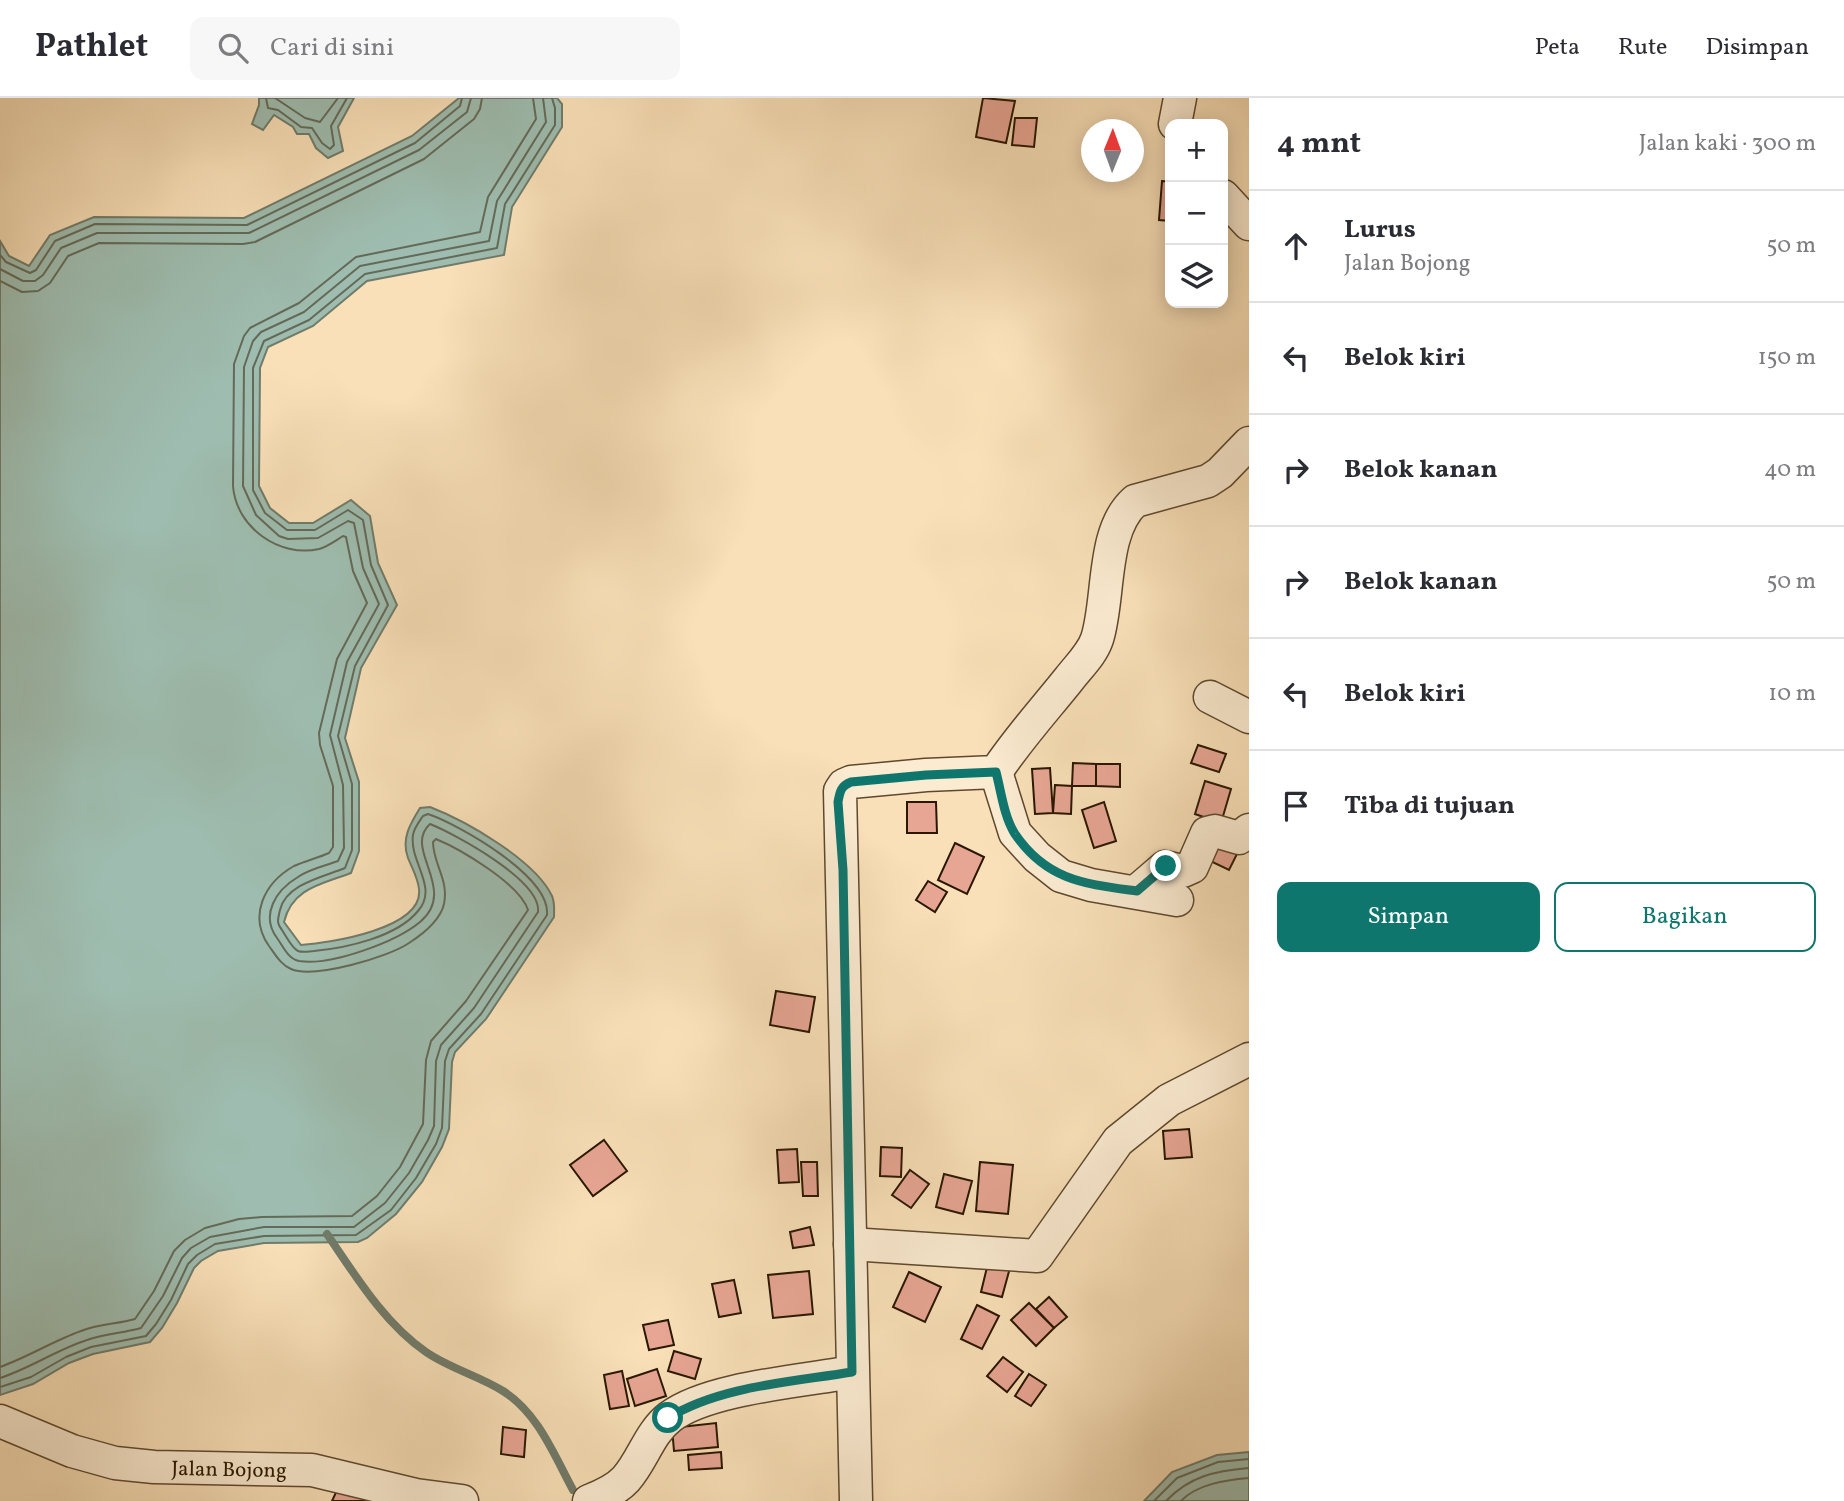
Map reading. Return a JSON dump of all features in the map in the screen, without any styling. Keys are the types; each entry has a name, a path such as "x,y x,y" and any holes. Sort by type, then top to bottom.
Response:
{"street":[{"path":"1176,119 1180,98"},
{"path":"1228,201 1249,224"},
{"path":"1177,900 1091,885 1060,876 1037,857 1015,833 996,772 1007,754 1092,651 1100,627 1112,548 1126,509 1135,501 1208,481 1220,473 1249,443"},
{"path":"1210,697 1249,717"},
{"path":"856,1501 840,791 851,782 996,772"},
{"path":"1137,891 1166,866 1180,871 1192,867 1207,833 1215,831 1239,838 1249,830"},
{"path":"850,1244 1037,1256 1118,1141 1169,1100 1249,1059"},
{"path":"589,1501 604,1495 625,1480 653,1435 668,1418 686,1407 717,1395 852,1372"},
{"name":"Jalan Bojong","path":"0,1421 72,1451 115,1462 154,1467 312,1470 416,1494 463,1501"}],"water":[{"path":"259,98 354,98 338,127 343,151 328,158 316,148 309,134 297,134 293,127 274,115 263,130 252,124"},
{"path":"459,98 557,98 562,104 562,127 512,207 504,255 367,281 313,326 268,347 260,368 259,486 270,508 289,523 313,523 351,500 370,516 378,563 397,605 361,668 345,738 359,782 359,851 351,873 319,884 301,894 288,911 284,922 301,945 352,937 391,924 407,914 417,903 419,889 406,851 406,838 420,808 430,807 498,843 531,869 552,896 554,917 486,1019 455,1052 452,1062 449,1129 422,1182 396,1214 367,1238 358,1242 264,1243 218,1251 194,1268 177,1303 150,1342 93,1354 69,1363 33,1384 0,1395 0,241 9,256 29,266 50,235 94,217 244,218 412,136"},
{"path":"1249,1452 1249,1501 1144,1501 1172,1472 1217,1455"}],"building":[{"path":"983,98 1015,101 1006,143 976,137"},
{"path":"1015,118 1037,118 1034,147 1012,145"},
{"path":"1162,181 1165,181 1165,221 1159,220"},
{"path":"1198,745 1226,754 1219,772 1191,763"},
{"path":"1073,763 1096,764 1096,786 1072,786"},
{"path":"1096,764 1120,764 1120,787 1096,786"},
{"path":"1050,768 1053,813 1035,814 1032,769"},
{"path":"1205,781 1231,789 1221,823 1195,814"},
{"path":"1055,785 1072,786 1071,814 1053,813"},
{"path":"907,802 936,802 937,833 907,833"},
{"path":"1104,802 1116,841 1094,848 1082,810"},
{"path":"1210,836 1239,850 1229,870 1200,856"},
{"path":"955,843 984,857 967,894 938,880"},
{"path":"928,881 947,892 935,912 916,900"},
{"path":"776,991 815,997 809,1032 770,1025"},
{"path":"1189,1129 1192,1157 1165,1159 1163,1131"},
{"path":"604,1140 627,1171 593,1196 570,1165"},
{"path":"881,1147 902,1148 901,1177 880,1176"},
{"path":"797,1149 799,1182 779,1183 777,1150"},
{"path":"801,1162 817,1162 818,1196 803,1196"},
{"path":"980,1162 1013,1165 1008,1214 976,1211"},
{"path":"910,1170 929,1184 911,1208 892,1195"},
{"path":"944,1174 972,1181 963,1214 936,1207"},
{"path":"810,1227 814,1245 793,1248 790,1232"},
{"path":"989,1259 1011,1264 1002,1297 981,1292"},
{"path":"809,1271 813,1314 773,1318 768,1275"},
{"path":"909,1272 941,1287 925,1322 893,1307"},
{"path":"734,1280 741,1313 719,1317 712,1284"},
{"path":"1049,1297 1067,1317 1054,1328 1036,1309"},
{"path":"1029,1303 1054,1328 1036,1346 1011,1320"},
{"path":"977,1305 999,1316 982,1349 961,1339"},
{"path":"668,1320 674,1345 649,1350 643,1325"},
{"path":"674,1351 701,1359 695,1379 668,1371"},
{"path":"1003,1357 1023,1372 1007,1392 987,1376"},
{"path":"657,1369 666,1396 635,1406 627,1379"},
{"path":"622,1371 629,1406 610,1409 604,1375"},
{"path":"1029,1374 1046,1385 1031,1406 1015,1396"},
{"path":"716,1423 718,1447 674,1451 672,1428"},
{"path":"503,1427 526,1430 524,1457 501,1454"},
{"path":"721,1452 722,1468 689,1470 688,1455"},
{"path":"338,1488 368,1501 332,1501"}],"waterway":[{"path":"327,1234 371,1298 411,1340 435,1358 503,1391 526,1411 544,1436 573,1490"}],"route":[{"path":"668,1418 686,1407 717,1395 852,1372 843,870 838,802 844,785 851,782 926,775 996,772 1015,833 1037,857 1060,876 1091,885 1137,891 1166,866"}]}
